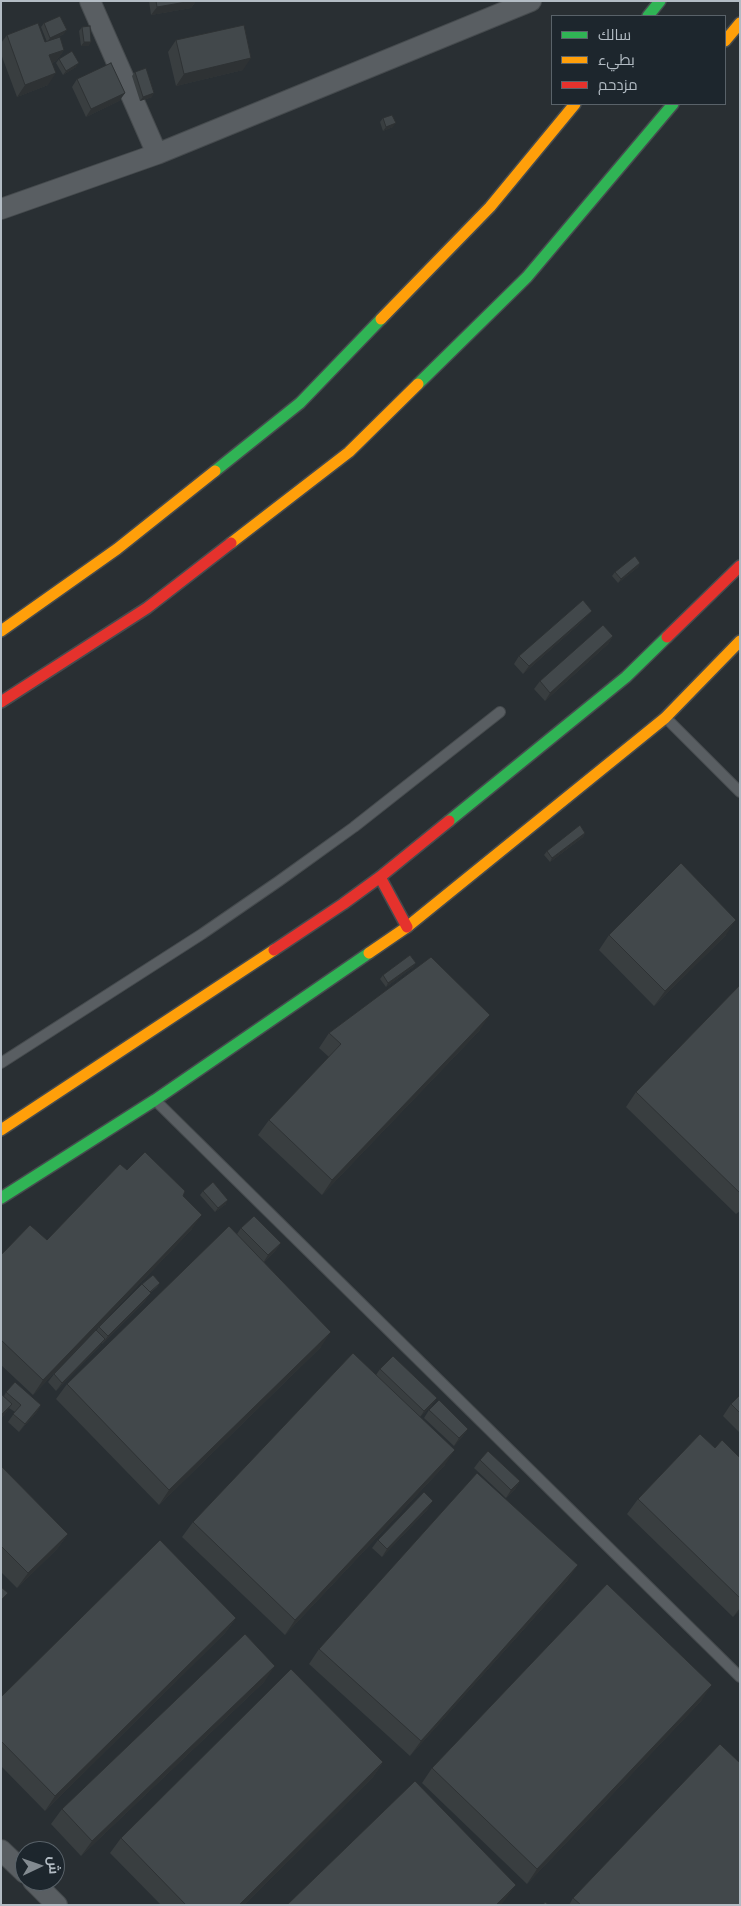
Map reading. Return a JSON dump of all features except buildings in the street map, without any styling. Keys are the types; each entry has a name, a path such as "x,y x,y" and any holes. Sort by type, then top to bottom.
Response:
{"street":[{"path":"90,1 157,154"},
{"path":"1,209 157,154 531,1"},
{"path":"726,40 740,23"},
{"path":"1,631 118,549 300,403 490,207 574,105"},
{"path":"1,702 147,608 349,452 527,277 672,105"},
{"path":"1,1130 343,904 380,877 626,677 740,566"},
{"path":"1,1198 155,1100 407,927 665,718 740,640"},
{"path":"380,877 407,927"},
{"path":"1,1850 15,1863"},
{"path":"43,1891 57,1905"}],"lane":[{"path":"1,1063 195,939 279,882 376,810 500,712"},
{"path":"665,718 740,792"},
{"path":"155,1100 740,1678"}],"traffic: fast":[{"path":"649,15 660,1"},
{"path":"418,384 527,277 672,105"},
{"path":"215,471 300,403 381,319"},
{"path":"449,821 626,677 667,637"},
{"path":"1,1198 155,1100 369,953"}],"traffic: slow":[{"path":"726,40 740,23"},
{"path":"381,319 490,207 574,105"},
{"path":"231,543 349,452 418,384"},
{"path":"1,631 117,549 215,471"},
{"path":"369,953 407,927 665,718 740,641"},
{"path":"1,1130 274,950"}],"traffic: jam":[{"path":"1,702 147,608 231,543"},
{"path":"667,637 740,566"},
{"path":"274,950 380,877 449,821"},
{"path":"380,877 407,927"}]}
